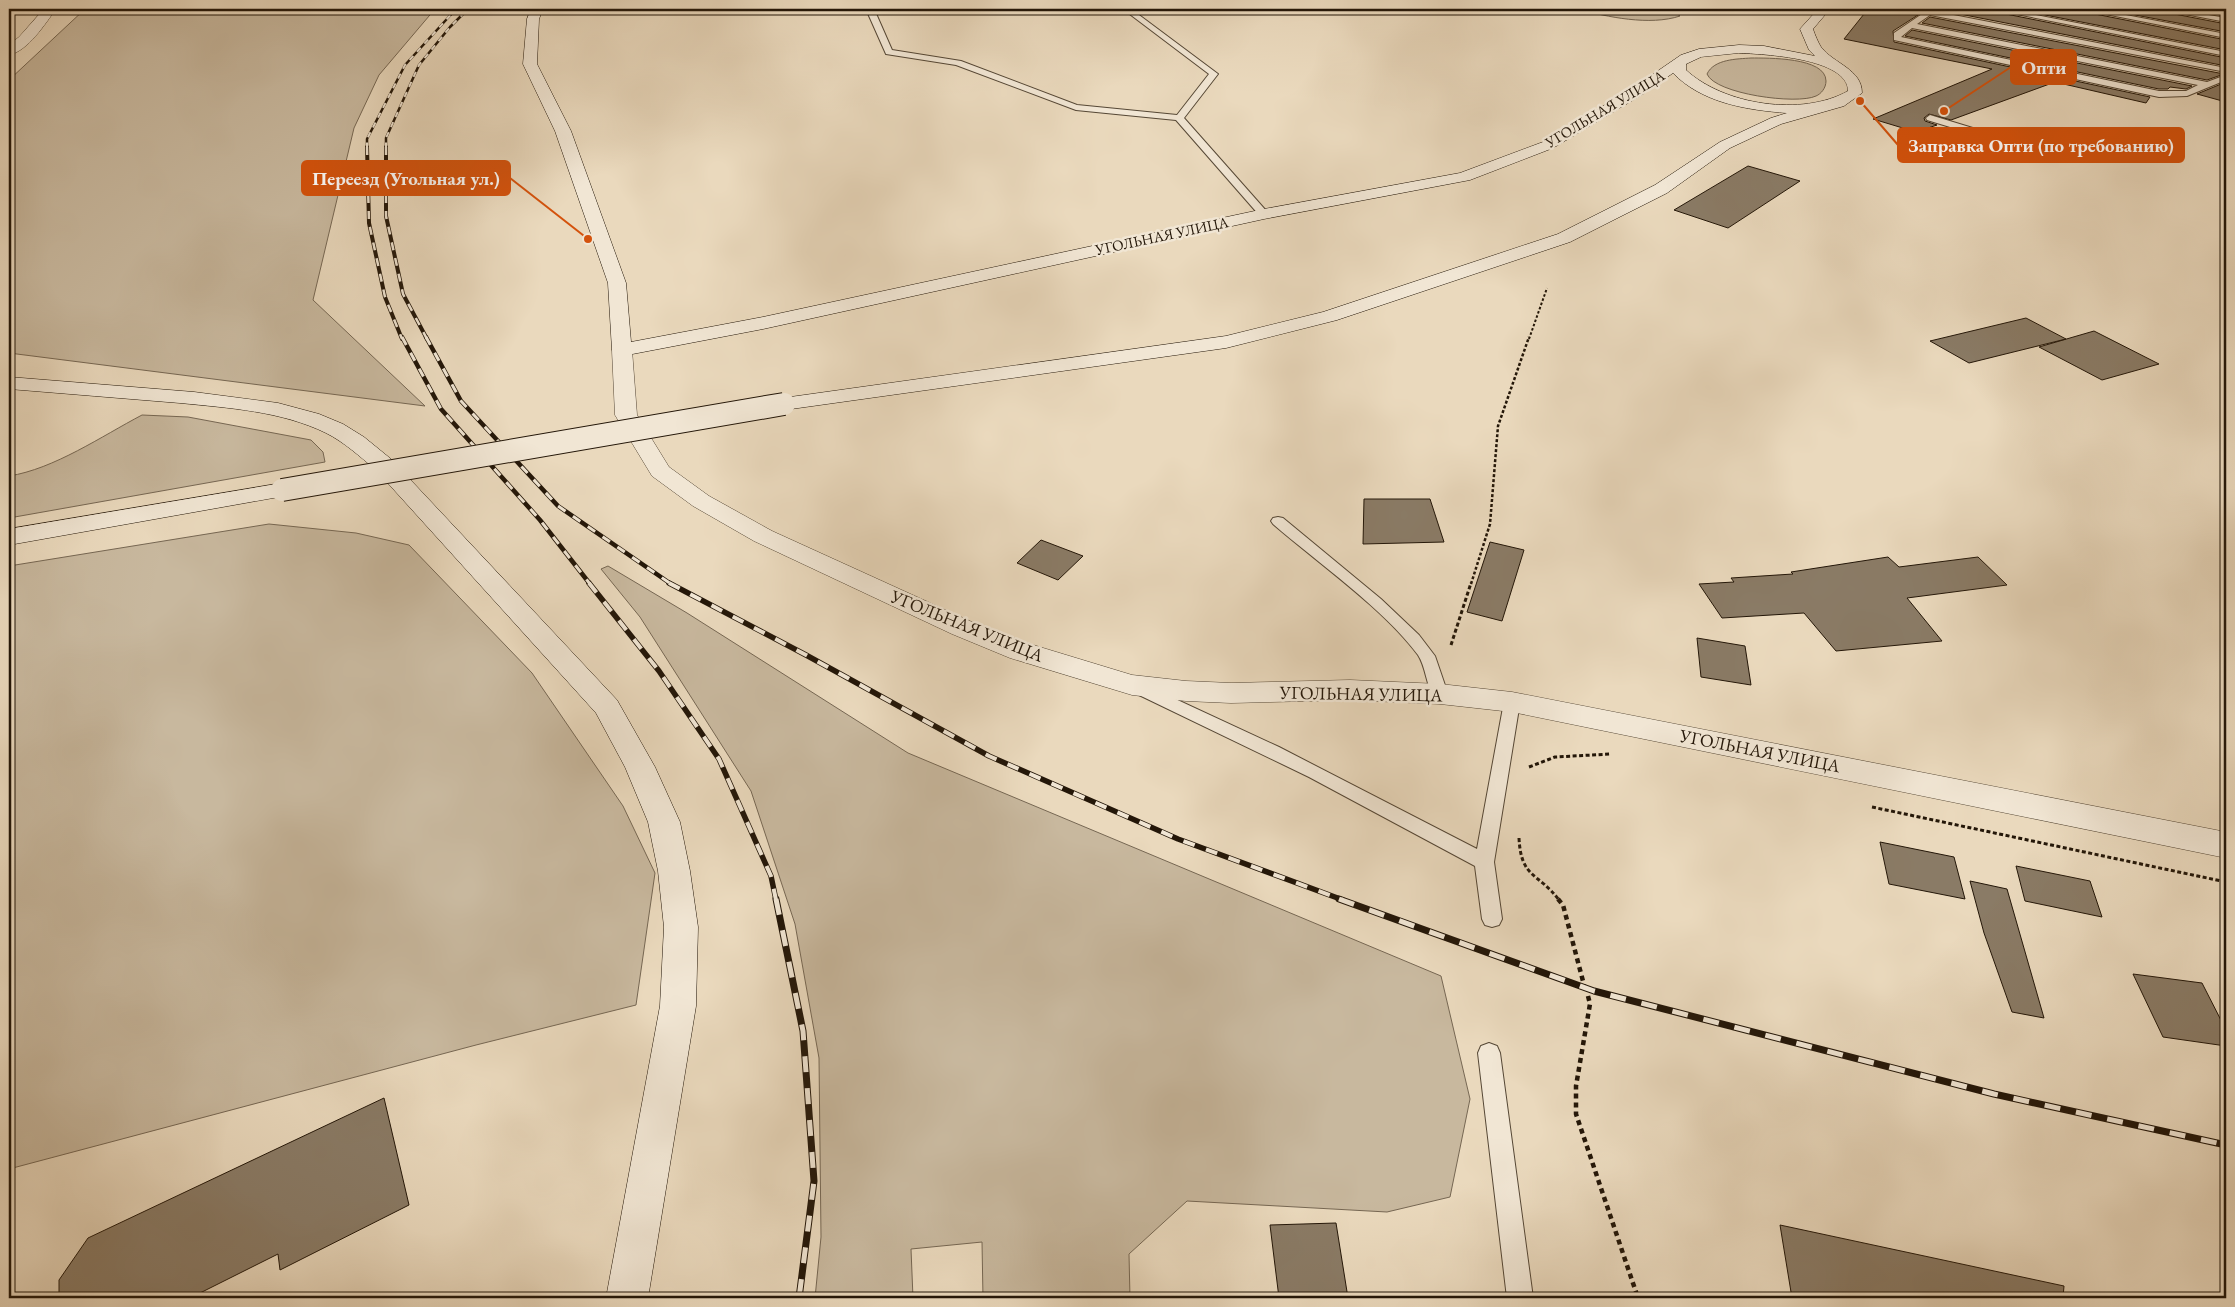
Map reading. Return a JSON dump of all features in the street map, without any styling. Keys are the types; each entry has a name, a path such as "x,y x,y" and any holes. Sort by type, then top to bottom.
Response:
{"main road":[{"path":"9,51 24,40 50,9"},
{"name":"УГОЛЬНАЯ УЛИЦА","path":"536,9 533,19 530,64 563,131 617,282 626,415 660,471 700,501 763,536 962,628 1020,650 1132,684 1186,691 1213,692 1350,690 1436,681 1512,702 2226,845"},
{"path":"1739,49 1806,29 1824,9"},
{"path":"9,537 784,404 1226,342 1330,316 1564,238 1662,189 1726,145 1776,121 1850,98 1855,93 1852,79 1846,72 1832,64 1816,50 1806,29"},
{"path":"1739,49 1790,54 1832,64"},
{"name":"УГОЛЬНАЯ УЛИЦА","path":"622,350 763,322 1264,214 1464,177 1548,145 1638,91 1686,58 1699,53 1739,49"},
{"path":"1679,64 1679,71 1684,79 1713,94 1722,104 1726,120 1726,145"},
{"path":"1638,91 1673,90 1713,94 1764,106 1817,109"},
{"path":"9,383 257,405 300,415 328,425 352,438 382,464 607,707 640,767 664,822 674,871 680,927 678,1006 627,1298"}],"lane":[{"path":"870,9 888,52 958,64 1076,107 1179,118 1264,214"},
{"path":"1127,9 1214,74 1179,118"},
{"path":"1910,9 1929,10 2226,70"},
{"path":"1995,9 2226,54"},
{"path":"2084,9 2226,36"},
{"path":"2163,9 2226,20"},
{"path":"1929,10 1911,26 1897,35 1897,38 2159,94 2187,93 2226,77"},
{"path":"1911,26 2209,85"},
{"path":"1930,118 2019,145"},
{"path":"1278,521 1376,603 1413,639 1427,656 1436,681"},
{"path":"1132,684 1228,728 1484,862"},
{"path":"1492,919 1484,862 1512,702"},
{"path":"1489,1053 1520,1298"}],"path":[{"path":"1436,681 1451,647 1490,524 1498,426 1547,288"},
{"path":"1522,773 1527,767 1556,757 1619,755"},
{"path":"1865,806 2226,882"},
{"path":"1518,830 1520,857 1525,868 1553,892 1563,904 1584,985"},
{"path":"1588,996 1590,1004 1576,1086 1576,1114 1638,1298"}],"shaded area":[{"path":"85,9 435,9 379,75 354,128 313,300 425,406 9,353 9,80"},
{"path":"1578,9 1648,9 1662,10 1680,16 1668,19 1642,20 1602,15"},
{"path":"1751,58 1794,60 1817,67 1823,73 1826,81 1825,86 1818,95 1806,98 1775,98 1757,96 1725,87 1713,81 1707,74 1710,69 1720,63"},
{"path":"142,415 188,417 311,440 323,452 325,462 9,518 9,476 26,472 60,459"},
{"path":"269,524 356,533 409,545 532,673 623,806 655,873 636,1005 476,1045 9,1169 9,566"},
{"path":"608,566 687,613 908,753 1441,976 1470,1099 1450,1197 1387,1212 1187,1201 1129,1254 1130,1298 983,1298 982,1242 911,1249 913,1298 815,1298 821,1237 819,1058 795,924 751,791 640,617 601,569"}],"building":[{"path":"1868,9 1918,15 1893,31 1894,42 2150,97 2146,103 2055,82 1951,120 1929,114 1924,118 1925,121 1937,125 1916,132 1873,119 1992,69 1844,39"},
{"path":"1934,9 1989,9 1991,11 2226,58 2226,66"},
{"path":"2014,9 2078,9 2080,11 2226,40 2226,50"},
{"path":"2103,9 2157,9 2159,11 2226,24 2226,32"},
{"path":"2184,9 2226,9 2226,16"},
{"path":"1930,17 2224,74 2207,80 1922,23"},
{"path":"1912,30 2192,86 2186,89 2170,87 2168,89 2159,89 1905,36"},
{"path":"2226,82 2226,102 2197,94"},
{"path":"1748,166 1800,181 1728,228 1674,210"},
{"path":"2026,318 2066,339 1969,363 1930,341"},
{"path":"2094,331 2159,364 2102,380 2039,347"},
{"path":"1364,499 1430,499 1444,542 1363,544"},
{"path":"1041,540 1083,556 1058,580 1017,563"},
{"path":"1490,542 1524,550 1502,621 1467,612"},
{"path":"1888,557 1899,567 1978,557 2007,585 1907,598 1942,641 1836,651 1804,613 1722,618 1699,584 1734,582 1731,578 1793,574 1791,572"},
{"path":"1697,638 1745,646 1751,685 1701,677"},
{"path":"1880,842 1954,857 1965,899 1889,884"},
{"path":"2016,866 2090,881 2102,917 2025,901"},
{"path":"1970,881 2007,889 2044,1018 2012,1012 1984,933"},
{"path":"2133,974 2202,983 2226,1030 2226,1046 2163,1037"},
{"path":"384,1098 409,1205 280,1270 278,1254 190,1298 59,1298 59,1280 88,1238"},
{"path":"1336,1223 1348,1298 1279,1298 1270,1225"},
{"path":"1780,1225 2064,1286 2063,1298 1792,1298"}],"railway":[{"path":"367,147 367,139 405,65 456,9"},
{"path":"427,339 403,294 386,216 386,138 419,65 450,27 468,9"},
{"path":"367,147 369,223 385,297 402,339"},
{"path":"402,337 441,409 540,520 590,584"},
{"path":"426,337 461,401 558,506 671,584"},
{"path":"589,583 659,671 719,759 771,876 776,900"},
{"path":"669,583 806,655 989,756 1178,839 1343,900"},
{"path":"776,899 803,1031 814,1181 799,1298"},
{"path":"1339,899 1594,991 1994,1094 2226,1145"}],"place":[{"name":"Заправка Опти (по требованию)","path":"1860,101"},
{"name":"Опти","path":"1944,111"},
{"name":"Переезд (Угольная ул.)","path":"588,239"}]}
